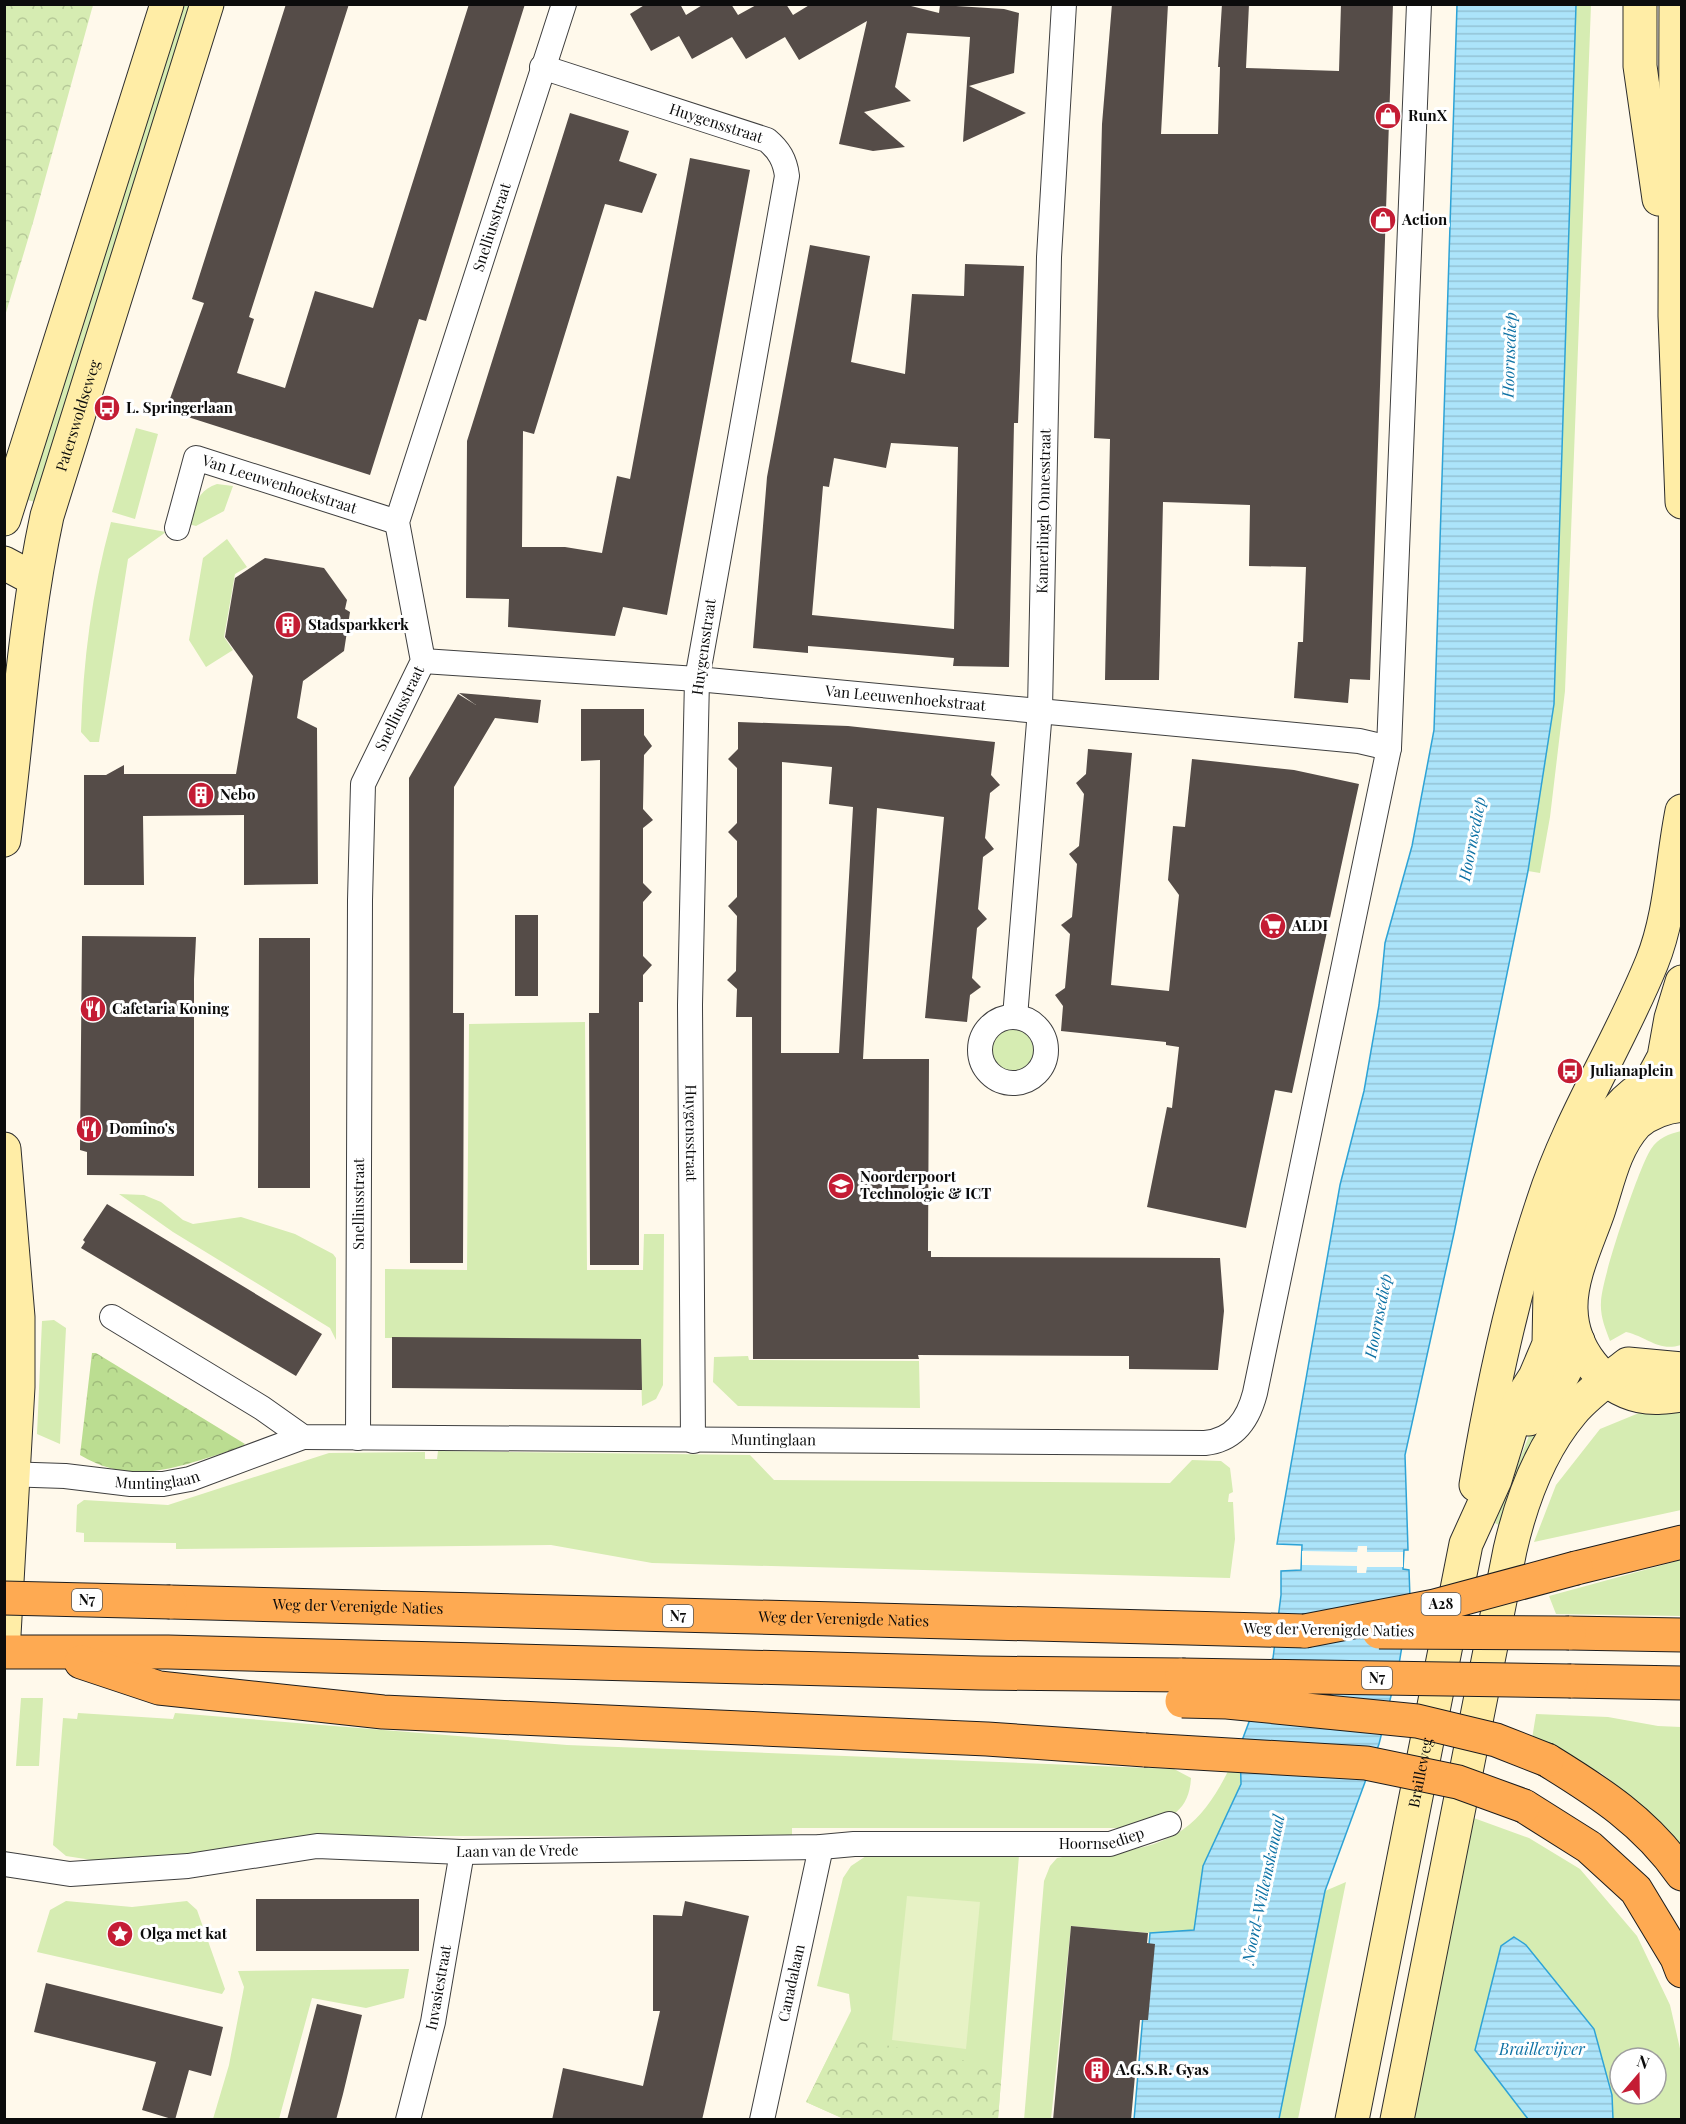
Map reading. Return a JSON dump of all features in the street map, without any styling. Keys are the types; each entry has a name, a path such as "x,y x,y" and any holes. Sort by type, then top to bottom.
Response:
{"highway":[{"name":"A28","path":"1305,1631 1435,1606 1682,1542"},
{"name":"Weg der Verenigde Naties","path":"4,1598 1305,1631 1682,1635"},
{"name":"N7","path":"4,1652 168,1652 1125,1675 1182,1688 1227,1702 1417,1722 1496,1740 1547,1760 1611,1799 1665,1849 1682,1874"},
{"name":"N7","path":"56,1653 159,1688 383,1712 987,1739 1366,1762 1458,1782 1524,1806 1589,1847 1636,1890 1677,1958 1682,1971"},
{"name":"N7","path":"1182,1688 1571,1681 1682,1683"}],"main road":[{"path":"4,519 167,4"},
{"name":"Paterswoldseweg","path":"4,840 19,581 57,479 207,4"},
{"path":"1641,4 1640,66 1675,316"},
{"path":"1676,5 1675,316 1682,502"},
{"path":"4,563 19,581"},
{"path":"1466,1544 1486,1423 1520,1281 1543,1202 1567,1136 1652,961 1670,888 1682,811"},
{"path":"1640,1396 1608,1380 1564,1338 1550,1289 1556,1262 1600,1134 1610,1117 1633,1092 1674,1087 1664,1057 1671,1018 1682,982"},
{"path":"4,1149 18,1317 9,1474 4,1635"},
{"name":"Brailleweg","path":"1352,2120 1466,1544 1495,1480 1520,1402 1535,1377 1564,1338"},
{"path":"1397,2120 1510,1550 1517,1521 1543,1451 1572,1412 1608,1380 1632,1363 1682,1369"},
{"path":"1532,1485 1604,1411 1640,1396 1682,1395"}],"street":[{"name":"Snelliusstraat","path":"358,1438 360,900 363,784 423,661 398,522 564,4"},
{"name":"Kamerlingh Onnesstraat","path":"1015,1017 1040,710 1049,257 1064,4"},
{"path":"1389,748 1419,4"},
{"name":"Huygensstraat","path":"542,67 753,134 767,140 784,160 786,184 697,680 690,1005 693,1441"},
{"name":"Van Leeuwenhoekstraat","path":"177,528 196,458 398,522"},
{"name":"Van Leeuwenhoekstraat","path":"423,661 697,680 1040,710 1359,741 1389,748"},
{"name":"Muntinglaan","path":"9,1474 65,1476 131,1484 163,1484 190,1479 303,1437 693,1441 1217,1442 1239,1428 1251,1411 1389,748"},
{"path":"112,1317 262,1408 303,1437"},
{"name":"Hoornsediep","path":"1033,1845 1110,1844 1169,1824"},
{"name":"Laan van de Vrede","path":"4,1864 69,1875 188,1866 317,1846 462,1852 821,1847 854,1844 1033,1845"},
{"name":"Canadalaan","path":"762,2120 821,1847"},
{"name":"Invasiestraat","path":"408,2120 433,2022 462,1852"}],"green space":[{"path":"5,4 93,5 5,316"},
{"path":"180,5 202,5 42,504 24,499"},
{"path":"1576,5 1591,5 1565,691 1550,817 1540,873 1528,871 1554,704"},
{"path":"136,428 158,434 135,519 112,512"},
{"path":"217,484 233,486 224,511 196,526 188,524 201,495"},
{"path":"111,522 166,532 128,559 99,742 90,742 81,732 86,653 94,600"},
{"path":"227,539 247,567 235,574 224,637 233,650 206,667 189,640 203,558"},
{"path":"585,1022 587,1270 643,1270 644,1234 664,1234 663,1385 656,1399 642,1406 640,1339 385,1338 385,1269 467,1270 469,1024"},
{"path":"1013,1028 1029,1035 1036,1051 1029,1067 1013,1074 997,1067 990,1051 997,1035"},
{"path":"1681,1131 1681,1345 1666,1347 1626,1332 1610,1341 1602,1317 1601,1302 1607,1271 1622,1224 1638,1177 1651,1149 1664,1137"},
{"path":"119,1194 144,1195 161,1202 183,1220 193,1224 241,1217 295,1234 333,1254 336,1258 336,1340 330,1328 173,1232"},
{"path":"54,1320 66,1328 60,1444 37,1434 42,1321"},
{"path":"92,1353 96,1353 245,1444 198,1461 139,1472 100,1465 80,1455"},
{"path":"748,1356 749,1360 919,1361 920,1408 738,1406 713,1382 714,1357"},
{"path":"1579,1372 1588,1382 1501,1526 1495,1523 1530,1433"},
{"path":"1681,1407 1681,1510 1534,1542 1556,1485 1600,1429 1639,1413"},
{"path":"438,1451 750,1455 774,1480 1170,1483 1192,1460 1221,1461 1230,1468 1233,1492 1229,1494 1228,1502 1233,1502 1235,1539 1230,1578 652,1563 551,1545 176,1549 176,1543 84,1542 84,1533 76,1532 77,1505 84,1500 168,1505 329,1453 425,1452 425,1459 437,1459"},
{"path":"1681,1560 1681,1616 1556,1614 1549,1596"},
{"path":"21,1698 43,1698 39,1766 16,1766"},
{"path":"78,1713 173,1719 175,1713 567,1745 1174,1769 1191,1778 1187,1798 1177,1812 1143,1828 792,1828 792,1836 323,1836 185,1854 98,1861 66,1856 53,1845 63,1718 77,1719"},
{"path":"1536,1714 1608,1717 1658,1726 1681,1727 1681,1849 1648,1811 1601,1773 1532,1739"},
{"path":"1240,1746 1241,1784 1203,1866 1194,1931 1150,1933 1071,1926 1051,2119 1024,2120 1044,1881 1050,1866 1057,1858 1139,1848 1179,1832 1207,1806 1219,1789"},
{"path":"1471,1817 1529,1838 1580,1869 1637,1936 1670,2005 1681,2053 1681,2119 1613,2119 1612,2106 1668,2106 1668,2046 1608,2046 1608,2080 1594,2029 1526,1945 1514,1937 1475,2050 1528,2119 1411,2120"},
{"path":"1019,1855 998,2119 844,2119 806,2102 851,2011 849,1994 817,1986 843,1878 851,1866 866,1856"},
{"path":"1346,1882 1298,2119 1279,2120 1325,1891"},
{"path":"907,1896 980,1902 966,2049 892,2040"},
{"path":"66,1901 132,1907 187,1901 197,1910 225,1989 222,1994 37,1952 50,1910"},
{"path":"409,1969 404,1998 366,2008 312,1998 279,2119 213,2119 229,2065 244,1987 238,1971"},
{"path":"839,2036 1002,2068 998,2119 844,2119 806,2102"}],"water":[{"name":"Noord-Willemskanaal","path":"1457,5 1576,5 1554,704 1528,871 1454,1233 1405,1455 1408,1550 1404,1550 1403,1569 1409,1570 1410,1598 1399,1664 1379,1744 1325,1891 1279,2119 1134,2120 1150,1933 1194,1930 1203,1866 1241,1784 1240,1746 1273,1658 1281,1595 1281,1571 1301,1570 1302,1545 1277,1544 1340,1185 1364,1091 1379,1005 1385,943 1412,846 1434,730"},
{"name":"Braillevijver","path":"1514,1937 1526,1945 1594,2029 1608,2080 1608,2106 1612,2106 1613,2119 1528,2119 1475,2050 1501,1946"}],"pier":[{"path":"1358,1546 1367,1546 1367,1552 1403,1552 1403,1567 1367,1567 1366,1573 1357,1573 1357,1566 1302,1565 1302,1551 1357,1552"}],"building":[{"path":"286,4 349,4 249,317 254,319 237,373 285,388 315,291 373,308 469,4 525,4 426,321 419,319 370,475 166,410 204,303 192,299"},
{"path":"646,4 680,4 686,15 704,4 731,4 738,15 758,4 786,4 793,15 811,4 903,4 939,13 940,5 1004,9 1019,13 1014,73 969,86 1026,113 963,142 970,37 907,33 895,87 911,101 864,112 905,147 873,151 839,144 867,21 799,60 785,37 746,59 732,37 692,59 679,36 651,51 630,14"},
{"path":"1112,4 1168,4 1161,134 1218,134 1220,67 1218,67 1222,4 1249,4 1246,68 1339,71 1341,4 1393,4 1370,680 1350,679 1348,703 1294,698 1298,642 1303,642 1306,567 1249,566 1250,505 1163,502 1159,680 1105,680 1110,439 1094,438 1102,124"},
{"path":"570,113 629,131 619,161 657,174 642,213 605,204 534,434 523,431 522,547 565,547 602,553 617,476 630,479 690,158 750,170 667,615 623,607 615,636 508,627 509,599 466,598 467,441"},
{"path":"810,245 870,256 851,362 905,374 912,294 964,296 965,264 1024,266 1018,423 1014,423 1009,667 953,666 954,658 808,646 808,653 753,648 767,477","holes":["891,443 958,447 954,629 812,615 823,486 829,487 834,458 886,468"]},
{"name":"Nebo","path":"265,558 324,568 347,600 345,609 350,612 344,651 303,681 297,718 317,728 318,884 244,885 244,815 143,816 144,885 84,885 84,775 106,775 124,765 124,774 236,774 253,676 225,637 235,578"},
{"path":"459,693 541,700 538,723 495,718 454,787 453,1013 464,1013 463,1263 410,1263 409,778 458,694 476,705"},
{"path":"581,709 644,709 644,735 652,746 644,755 643,809 653,820 643,828 643,883 652,892 643,902 643,956 652,965 643,975 643,1002 639,1002 639,1265 590,1265 589,1013 599,1013 600,760 581,761"},
{"name":"Noorderpoort Technologie & ICT","path":"738,722 848,726 995,742 991,775 1000,785 990,793 985,838 994,849 983,857 978,909 987,919 977,928 972,978 981,987 970,995 967,1022 925,1018 944,817 877,808 863,1059 929,1059 928,1251 931,1251 931,1257 1220,1258 1224,1311 1218,1370 1129,1369 1129,1356 918,1355 919,1359 753,1359 752,1017 736,1017 737,989 727,980 736,971 737,916 728,906 737,897 737,841 728,832 737,823 737,768 728,759 738,749","holes":["782,762 832,767 829,804 853,807 839,1053 781,1053"]},
{"path":"1088,749 1132,753 1111,985 1169,991 1179,895 1168,880 1173,826 1185,827 1192,759 1294,770 1359,784 1292,1093 1275,1090 1246,1228 1147,1207 1167,1107 1172,1108 1179,1047 1166,1045 1166,1042 1061,1031 1063,1006 1055,995 1065,988 1070,934 1061,925 1072,917 1077,864 1069,854 1079,846 1084,794 1076,783 1086,774"},
{"path":"515,915 538,915 538,996 515,996"},
{"path":"82,936 196,937 194,1176 87,1175 87,1152 80,1150"},
{"path":"259,938 310,938 310,1188 258,1188"},
{"path":"107,1204 322,1334 296,1376 81,1248 85,1242 83,1240"},
{"path":"392,1337 641,1339 642,1390 392,1388"},
{"path":"256,1899 419,1899 419,1951 256,1951"},
{"path":"685,1901 749,1916 702,2120 552,2120 563,2068 643,2086 660,2011 653,2011 653,1915 682,1916"},
{"name":"A.G.S.R. Gyas","path":"1071,1926 1148,1933 1147,1943 1155,1944 1148,2020 1140,2020 1131,2120 1053,2120"},
{"path":"46,1983 223,2027 211,2076 189,2070 175,2120 142,2110 156,2062 34,2032"},
{"path":"317,2004 362,2015 343,2094 336,2120 287,2120"}],"place":[{"name":"RunX","path":"1388,116"},
{"name":"Action","path":"1383,220"},
{"name":"L. Springerlaan","path":"107,408"},
{"name":"Stadsparkkerk","path":"288,625"},
{"name":"Nebo","path":"201,795"},
{"name":"ALDI","path":"1273,926"},
{"name":"Cafetaria Koning","path":"93,1009"},
{"name":"Julianaplein","path":"1570,1071"},
{"name":"Domino's","path":"89,1129"},
{"name":"Noorderpoort Technologie & ICT","path":"841,1186"},
{"name":"Olga met kat","path":"120,1934"},
{"name":"A.G.S.R. Gyas","path":"1097,2070"}]}
